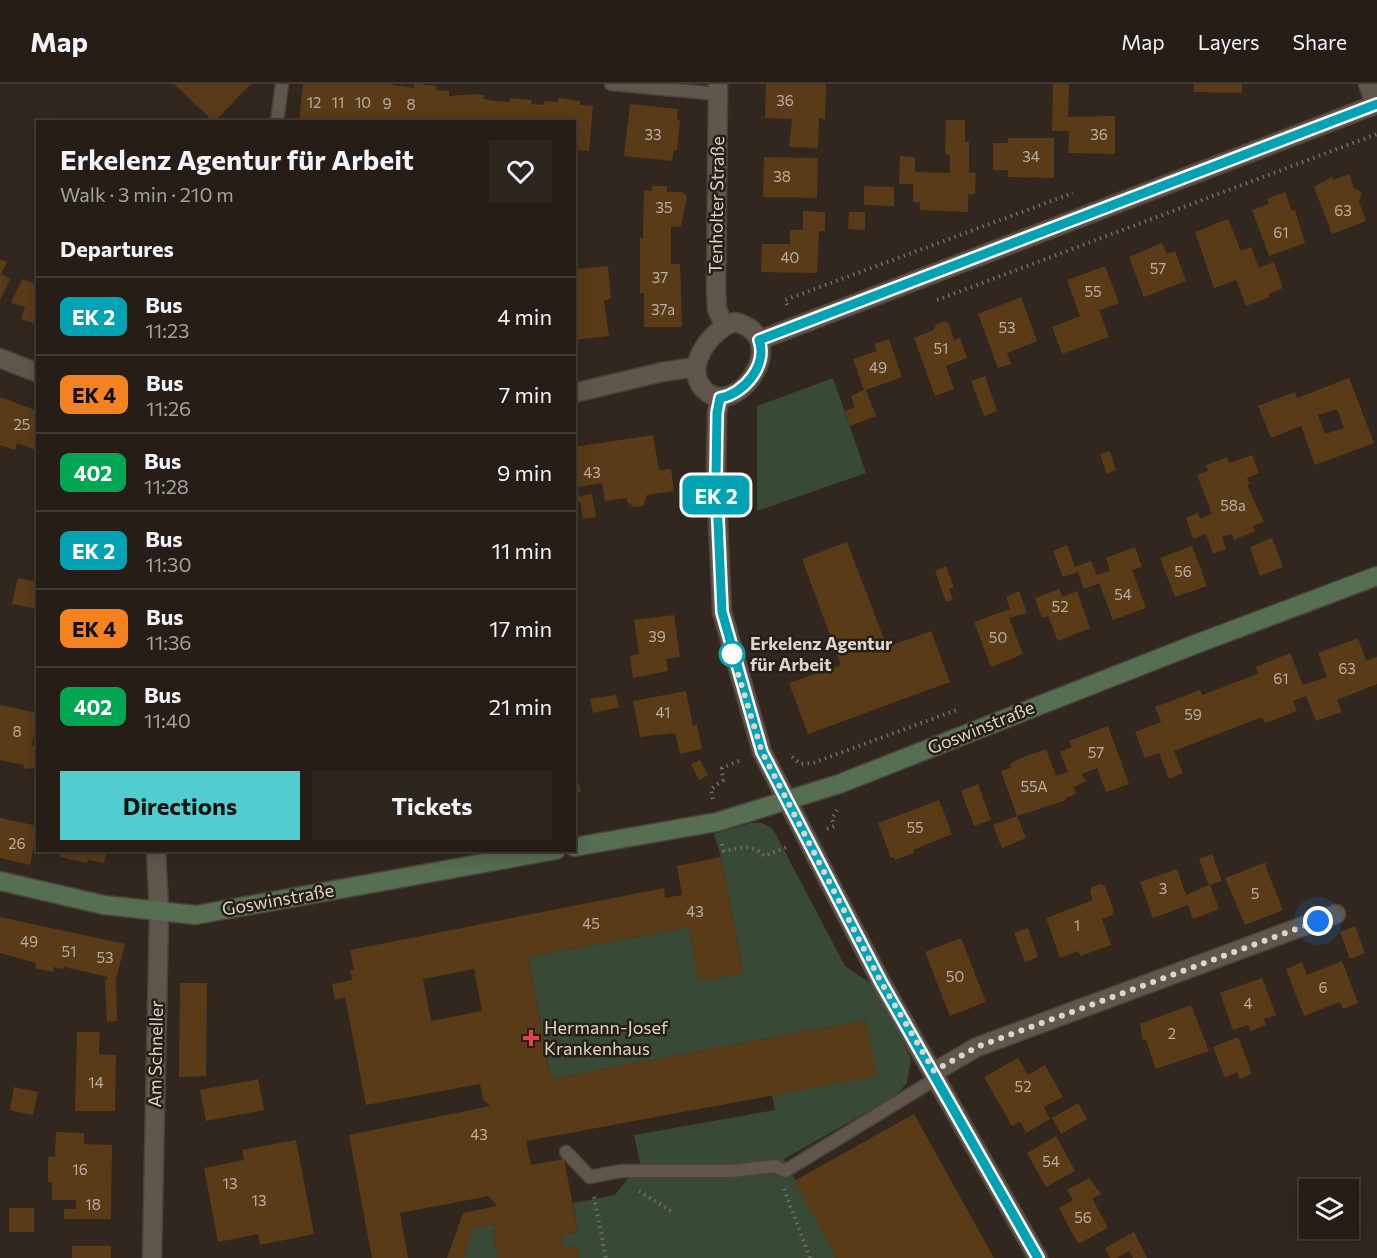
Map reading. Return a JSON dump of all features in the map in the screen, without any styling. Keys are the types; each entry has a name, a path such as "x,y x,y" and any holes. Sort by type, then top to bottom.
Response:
{"main road":[{"name":"Goswinstraße","path":"576,847 717,822 839,784 1377,576"},
{"name":"Goswinstraße","path":"0,881 104,905 196,915 545,852"}],"street":[{"path":"759,340 1376,104 1368,84"},
{"name":"Tenholter Straße","path":"718,89 716,288 717,309 724,325"},
{"path":"735,322 745,325 759,340 761,358 743,389 732,396 720,398 700,386 696,368 700,354 716,331 724,325 735,322"},
{"path":"0,358 36,372"},
{"path":"576,393 662,372 696,368"},
{"path":"720,398 717,413 716,476 722,612 762,752 881,982 936,1075 1038,1258"},
{"name":"Am Schneller","path":"152,1258 159,912 156,852"},
{"path":"936,1075 977,1047 1336,914"}],"lane":[{"path":"277,120 282,84"},
{"path":"611,84 718,89"},
{"path":"566,1152 590,1176 620,1171 732,1171 775,1166 785,1171 936,1075"}],"path":[{"path":"775,1166 810,1258"},
{"path":"620,1171 624,1182 674,1213"},
{"path":"590,1176 606,1258"}],"green space":[{"path":"833,378 866,473 757,511 757,406"},
{"path":"751,823 762,823 773,829 845,966 879,989 911,1059 907,1083 895,1096 784,1159 837,1258 579,1258 577,1246 564,1248 561,1235 578,1232 573,1203 615,1195 640,1163 634,1135 775,1110 772,1095 876,1076 866,1020 551,1079 528,957 689,927 699,981 743,973 721,857 714,834"},
{"path":"495,1224 496,1228 493,1229 498,1258 463,1258 473,1228"}],"building":[{"path":"174,84 251,84 216,120 212,120"},
{"path":"303,84 388,84 414,88 414,84 417,84 436,86 436,90 449,91 449,96 484,95 483,99 509,102 510,98 532,100 531,104 544,105 544,101 558,102 558,98 580,101 580,105 593,106 589,151 576,150 576,120 299,120"},
{"path":"766,84 826,84 825,120 819,118 818,148 789,147 792,119 765,118"},
{"path":"1053,84 1069,84 1068,117 1115,116 1115,154 1068,153 1069,131 1052,131"},
{"path":"1194,84 1242,84 1242,93 1194,92"},
{"path":"630,104 678,109 677,120 680,120 677,150 674,150 672,161 624,156"},
{"path":"946,120 965,120 965,142 969,142 969,173 976,173 975,194 968,194 968,212 920,210 920,202 913,202 913,184 899,184 900,156 915,157 915,172 950,173 950,156 945,153"},
{"path":"1008,138 1054,138 1054,178 1008,177 1008,170 993,170 993,143 1008,143"},
{"path":"764,157 818,158 817,198 763,197"},
{"path":"1349,174 1354,188 1362,192 1359,202 1366,221 1332,234 1314,187 1332,177 1333,180"},
{"path":"652,186 667,186 667,192 682,192 687,196 681,226 671,227 671,264 680,264 682,327 644,327 644,293 640,293 640,238 643,238 644,190 652,191"},
{"path":"864,186 894,187 894,206 864,205"},
{"path":"1285,192 1292,211 1295,210 1305,243 1269,256 1252,210 1269,204 1267,199"},
{"path":"803,211 825,212 825,231 819,231 817,273 761,272 762,244 790,244 790,230 803,230"},
{"path":"849,212 865,212 865,230 848,229"},
{"path":"1228,219 1241,251 1251,247 1259,268 1274,262 1283,288 1268,294 1270,297 1246,306 1236,280 1214,288 1195,232"},
{"path":"1162,243 1167,254 1175,251 1186,281 1144,297 1129,257"},
{"path":"0,259 7,262 1,274 10,279 0,300"},
{"path":"608,266 611,299 604,300 609,336 576,340 576,269"},
{"path":"1105,266 1119,303 1099,310 1109,337 1062,354 1052,327 1080,316 1067,280"},
{"path":"22,279 36,284 36,324 21,319 25,307 11,303"},
{"path":"1021,297 1037,341 1007,353 1011,364 998,368 978,314"},
{"path":"944,321 949,324 954,340 960,338 967,358 946,366 954,389 935,396 914,338 934,330 936,325"},
{"path":"889,339 902,377 866,390 876,416 850,426 845,411 855,407 851,396 864,390 853,359 877,351 874,344"},
{"path":"985,376 997,411 984,416 971,381"},
{"path":"1349,378 1374,443 1315,465 1301,426 1271,438 1258,406 1295,392 1297,398","holes":["1337,409 1344,428 1325,434 1318,415"]},
{"path":"0,397 36,410 36,450 17,443 15,450 0,445"},
{"path":"653,435 659,470 671,469 674,491 647,495 643,506 634,507 627,502 627,498 605,501 602,483 578,487 579,496 592,494 596,517 583,519 580,502 576,503 576,447"},
{"path":"1110,451 1116,470 1107,474 1100,454"},
{"path":"1252,455 1259,473 1247,478 1250,484 1247,485 1264,522 1253,526 1255,531 1234,540 1232,534 1222,537 1226,549 1213,554 1206,534 1193,539 1186,518 1198,513 1200,519 1212,514 1197,475 1208,471 1206,465 1227,457 1229,463"},
{"path":"1272,538 1283,567 1260,576 1250,547"},
{"path":"847,542 887,647 931,631 950,682 808,734 789,683 841,665 802,559"},
{"path":"1067,545 1075,567 1091,561 1097,575 1110,571 1106,558 1135,547 1142,567 1132,570 1146,608 1113,620 1099,583 1084,589 1078,572 1063,577 1053,551"},
{"path":"1192,546 1207,586 1175,597 1160,558"},
{"path":"946,566 954,587 949,589 953,600 946,602 935,571"},
{"path":"18,578 36,582 36,609 12,604"},
{"path":"1059,589 1062,597 1077,591 1090,628 1058,641 1048,616 1042,618 1035,598"},
{"path":"1019,591 1027,613 1009,618 1023,654 991,667 974,622 1010,609 1006,597"},
{"path":"674,615 680,657 666,659 668,671 633,678 630,656 639,654 634,620"},
{"path":"1358,638 1366,661 1377,657 1377,684 1337,700 1342,712 1316,721 1306,696 1293,701 1297,711 1265,723 1262,717 1174,751 1183,773 1169,779 1159,753 1145,758 1135,732 1161,722 1155,707 1200,690 1202,695 1247,678 1258,673 1256,667 1290,653 1303,685 1327,677 1318,653"},
{"path":"686,691 693,726 697,724 702,749 680,754 675,733 640,737 633,701"},
{"path":"616,695 619,707 593,713 590,699"},
{"path":"0,705 36,713 32,745 36,746 36,768 23,769 24,765 0,760"},
{"path":"1108,726 1129,784 1106,792 1097,768 1081,774 1086,781 1074,787 1076,794 1065,798 1066,800 1017,816 1001,771 1011,768 1010,764 1018,759 1046,749 1056,776 1068,772 1060,752 1072,747 1069,741"},
{"path":"700,760 708,775 699,780 691,764"},
{"path":"576,773 581,792 576,793"},
{"path":"978,784 991,820 974,826 961,791"},
{"path":"939,800 952,834 913,850 914,853 895,860 894,857 891,858 878,823"},
{"path":"1017,816 1026,838 1002,848 993,825"},
{"path":"0,818 36,826 30,865 0,858"},
{"path":"61,852 107,852 104,863 88,860 87,863 60,857"},
{"path":"1212,854 1222,881 1210,885 1219,909 1193,919 1188,905 1153,918 1140,882 1177,869 1186,895 1209,885 1199,859"},
{"path":"721,857 743,973 699,981 689,927 528,957 551,1079 866,1020 877,1076 526,1141 531,1165 564,1159 578,1232 561,1235 564,1248 577,1246 579,1258 498,1258 493,1228 496,1228 495,1224 473,1228 463,1258 447,1258 463,1213 497,1206 489,1196 400,1213 408,1258 372,1258 349,1135 490,1106 483,1099 480,1084 366,1105 345,997 335,1000 332,984 352,980 350,970 354,969 350,950 664,888 665,898 682,895 677,866","holes":["474,969 482,1011 431,1021 423,979"]},
{"path":"1269,861 1265,865 1283,910 1245,925 1225,878"},
{"path":"1101,884 1105,886 1114,911 1112,915 1102,919 1111,945 1080,956 1078,951 1060,958 1046,918 1093,900 1090,892 1092,887"},
{"path":"0,917 125,944 116,979 117,1021 107,1022 105,982 108,977 64,967 63,969 54,967 53,972 35,968 36,963 0,953"},
{"path":"1355,926 1365,953 1350,959 1340,932"},
{"path":"1028,928 1038,957 1025,962 1014,933"},
{"path":"961,938 986,1002 950,1016 925,952"},
{"path":"1342,961 1358,1003 1343,1009 1340,1002 1304,1016 1286,969 1302,962 1307,975"},
{"path":"1262,978 1276,1015 1264,1019 1266,1025 1250,1031 1248,1025 1233,1030 1220,993"},
{"path":"180,983 207,983 206,1076 179,1077"},
{"path":"1191,1005 1209,1051 1156,1069 1146,1040 1143,1040 1140,1024"},
{"path":"77,1032 100,1032 99,1054 116,1055 115,1111 75,1111"},
{"path":"1238,1037 1252,1074 1240,1079 1237,1072 1225,1078 1213,1047"},
{"path":"1018,1058 1028,1075 1045,1065 1063,1097 1044,1107 1050,1119 1026,1133 1020,1122 1012,1126 984,1077"},
{"path":"258,1079 264,1110 206,1121 200,1090"},
{"path":"14,1087 38,1092 33,1115 10,1110"},
{"path":"1078,1103 1087,1119 1061,1134 1052,1118"},
{"path":"914,1114 994,1258 837,1258 794,1181"},
{"path":"56,1132 84,1133 84,1144 112,1145 111,1219 64,1219 64,1209 76,1209 76,1200 52,1200 52,1182 48,1182 48,1157 55,1157"},
{"path":"1056,1136 1075,1171 1046,1187 1027,1153"},
{"path":"296,1140 314,1234 260,1245 258,1234 218,1242 204,1168 244,1160 242,1150"},
{"path":"1089,1178 1101,1194 1092,1198 1108,1228 1078,1244 1059,1208 1073,1200 1067,1190"},
{"path":"9,1208 34,1208 34,1232 9,1232"},
{"path":"1134,1232 1147,1258 1133,1258 1129,1251 1117,1258 1110,1258 1105,1248"},
{"path":"72,1246 111,1246 111,1258 72,1258"}],"bus line":[{"path":"1038,1258 934,1071 881,982 762,752 722,612 718,564 716,476 717,413 720,398 732,396 743,389 761,358 762,347 759,340 1377,104"}],"place":[{"name":"Erkelenz Agentur für Arbeit","path":"732,654"},
{"name":"Hermann-Josef Krankenhaus","path":"531,1038"}],"route":[{"path":"732,654 762,752 881,982 934,1071 977,1047 1318,921"}]}
